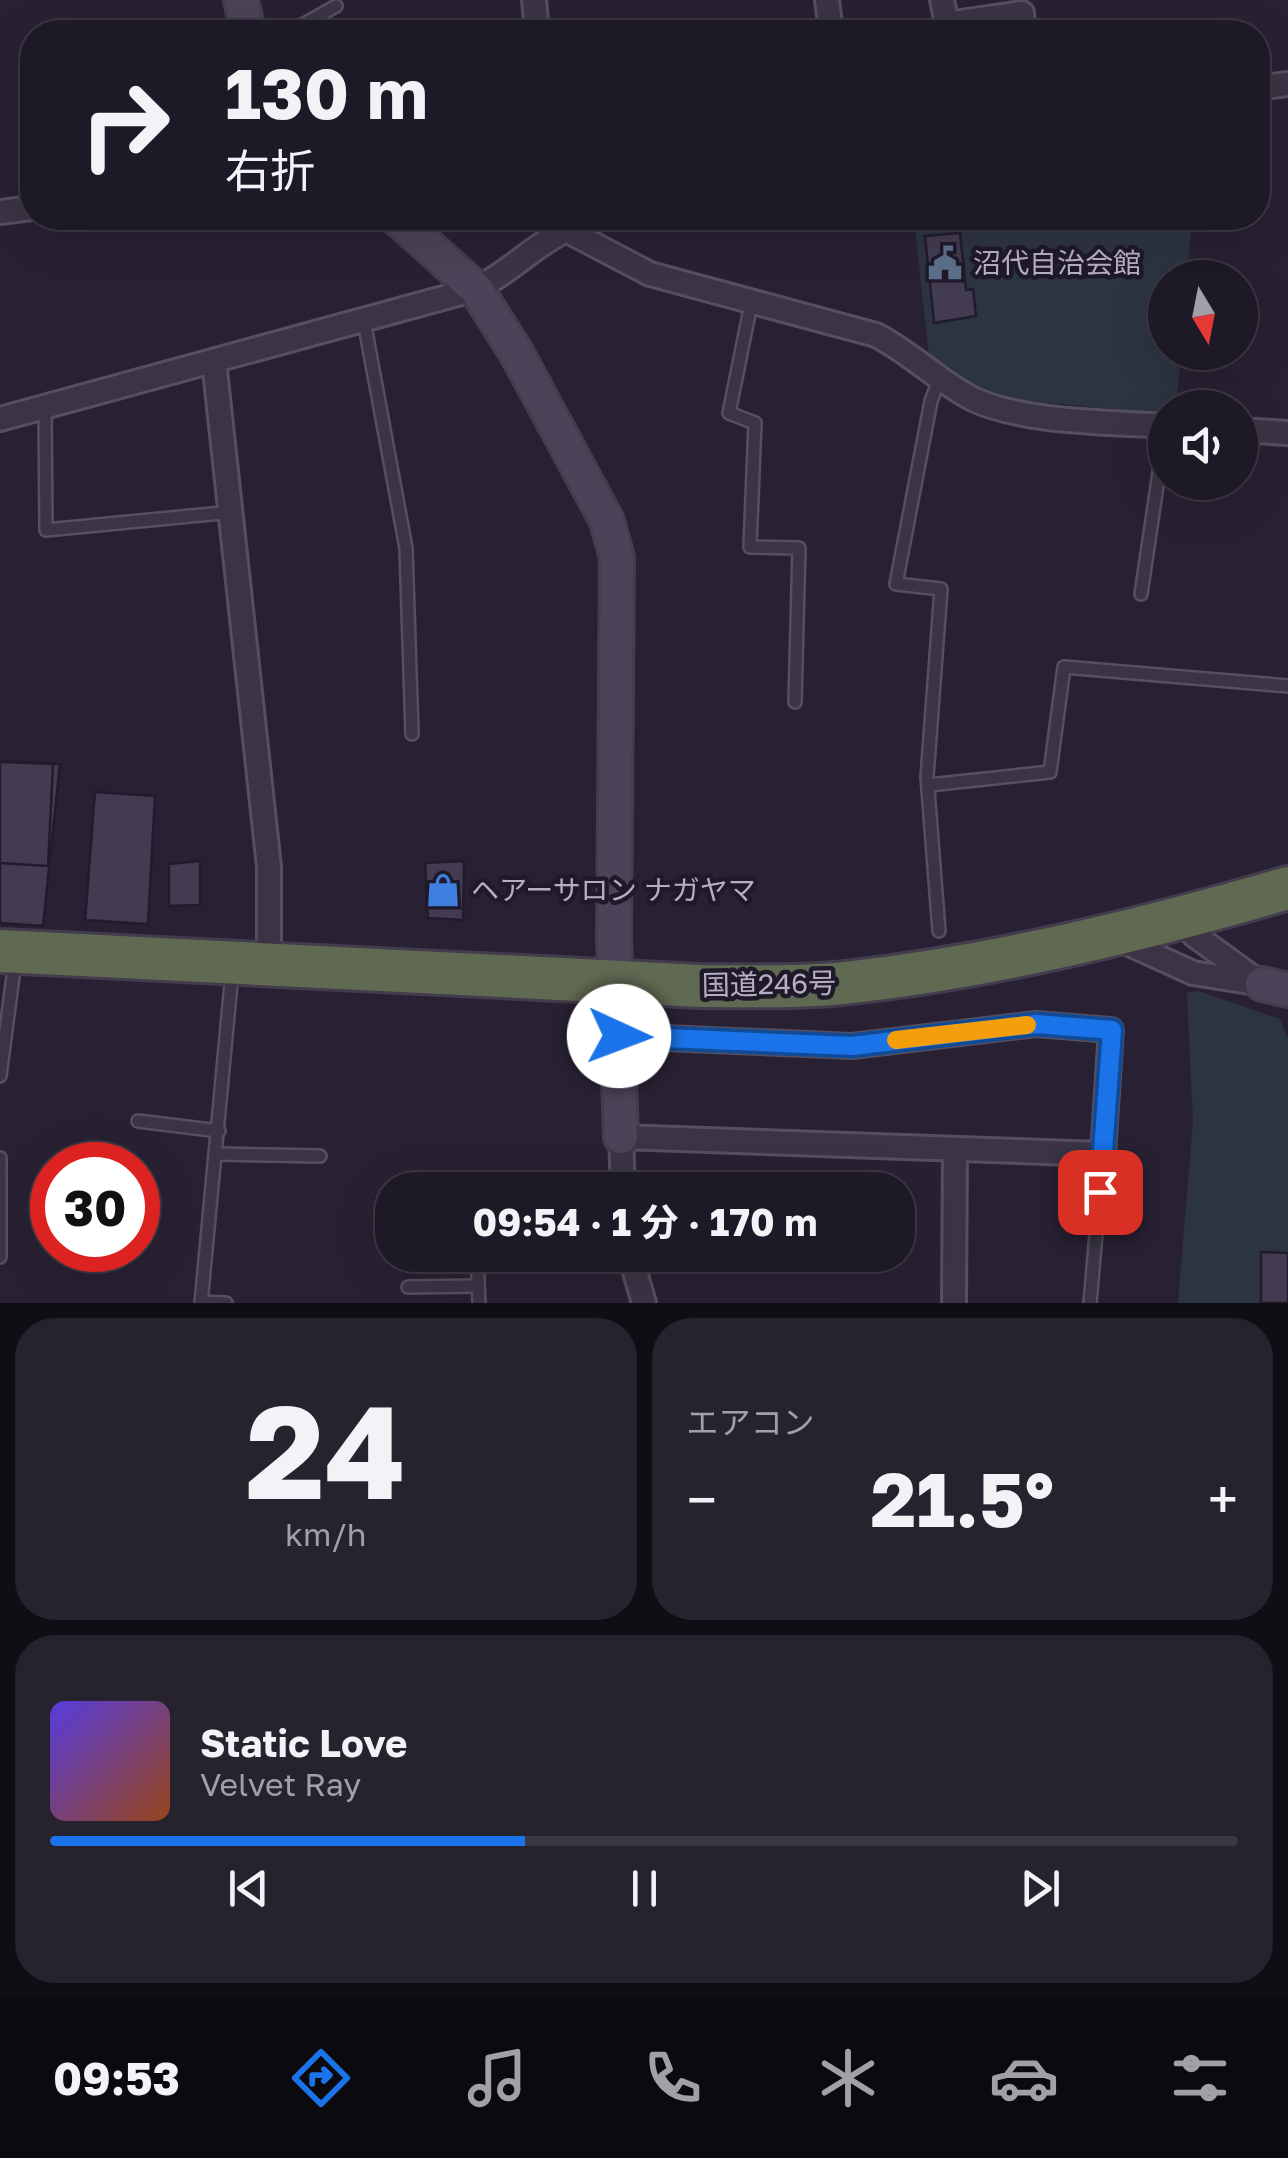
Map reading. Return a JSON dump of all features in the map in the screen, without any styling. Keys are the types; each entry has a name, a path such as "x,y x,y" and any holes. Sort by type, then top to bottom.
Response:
{"highway":[{"name":"国道246号","path":"8,951 700,986 794,986 854,982 1111,936 1288,888"}],"street":[{"path":"974,20 1022,13 1023,20"},
{"path":"410,230 476,290 517,354 607,520 617,558 616,980 623,1172"},
{"path":"0,418 476,290 561,230"},
{"path":"585,230 650,274 876,336 978,402 1038,416 1148,427"},
{"path":"214,361 270,867 251,965"},
{"path":"1258,431 1288,433"},
{"path":"1179,919 1194,935 1275,987"},
{"path":"1111,936 1193,972 1275,987"},
{"path":"619,1036 852,1046 1036,1024 1112,1030 1103,1154 622,1137"},
{"path":"954,1149 954,1303"},
{"path":"635,1272 644,1303"}],"lane":[{"path":"311,20 336,6"},
{"path":"751,304 728,413 755,423 750,547 799,548 796,702"},
{"path":"364,321 406,548 412,734"},
{"path":"939,380 931,401 896,584 942,589 929,785 939,931"},
{"path":"45,407 46,530 232,512"},
{"path":"1141,594 1155,500"},
{"path":"929,785 1050,772 1064,667 1288,686"},
{"path":"0,1076 8,951"},
{"path":"226,1303 201,1303 219,1131 251,965"},
{"path":"138,1121 219,1131"},
{"path":"217,1154 320,1156"},
{"path":"1090,1303 1103,1154"},
{"path":"0,1158 0,1257"},
{"path":"478,1272 478,1303"},
{"path":"408,1287 478,1286"}],"shaded area":[{"path":"915,230 1191,230 1188,260 1148,260 1148,370 1179,370 1178,390 1148,390 1148,412 1009,399 973,384 929,357"},
{"path":"1198,991 1280,1019 1288,1039 1288,1303 1178,1303 1193,1122 1187,993"}],"building":[{"name":"沼代自治会館","path":"960,233 966,290 973,289 976,316 934,323 925,236"},
{"path":"0,761 60,764 43,926 0,923"},
{"path":"0,762 53,764 48,866 0,863"},
{"path":"95,792 155,796 148,924 85,920"},
{"path":"200,861 200,905 169,906 169,864"},
{"path":"464,861 463,920 428,918 425,863"},
{"path":"1261,1252 1288,1253 1288,1303 1261,1303"}],"slow traffic":[{"path":"896,1040 1027,1025"}],"place":[{"name":"沼代自治会館","path":"945,263"},
{"name":"ヘアーサロン ナガヤマ","path":"443,890"}],"route":[{"path":"619,1036 852,1046 1036,1024 1112,1030 1100,1192"}]}
